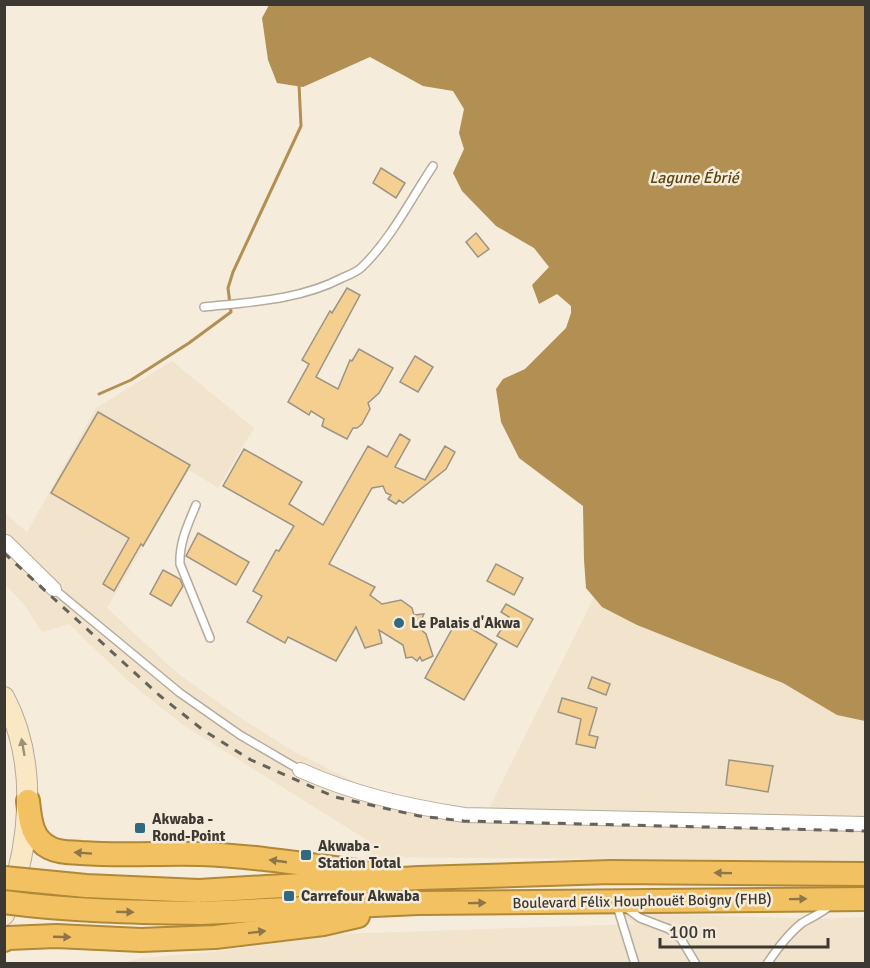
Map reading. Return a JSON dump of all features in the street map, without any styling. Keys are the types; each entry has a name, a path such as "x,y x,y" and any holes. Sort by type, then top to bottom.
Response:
{"highway":[{"path":"28,801 31,824 39,840 59,852 114,855 200,854 254,858 419,878"},
{"name":"Boulevard Félix Houphouët Boigny (FHB)","path":"419,878 611,872 866,874"},
{"path":"4,878 86,886 199,891 419,878"},
{"name":"Boulevard Félix Houphouët Boigny (FHB)","path":"418,903 866,899"},
{"path":"4,902 98,911 201,913 418,903"},
{"path":"4,940 56,936 141,940 215,937 323,924 418,903"}],"main road":[{"path":"4,697 15,717 22,740 26,762 28,801 21,853 4,915"}],"street":[{"path":"6,542 54,589"},
{"path":"300,770 367,795 409,806 464,815 866,824"}],"lane":[{"path":"204,307 268,301 318,289 360,269 381,246 433,166"},
{"path":"196,505 183,540 180,564 210,638"},
{"path":"54,589 180,693 240,735 300,770"},
{"path":"768,963 787,937 802,924 822,913 837,899"},
{"path":"615,901 635,963"},
{"path":"615,901 640,918 669,929 681,939 696,963"}],"shaded area":[{"path":"172,361 254,428 218,488 189,470 107,608 177,673 291,750 359,784 408,800 488,811 594,597 602,607 637,625 783,683 837,715 865,721 865,861 370,857 370,842 183,725 128,681 69,624 42,632 25,606 5,584 4,512 27,532 96,408"},
{"path":"616,912 818,919 865,917 865,963 117,964 141,958 213,952 340,934 636,924"}],"water":[{"name":"Lagune Ébrié","path":"269,5 865,5 865,721 837,715 783,683 637,625 602,607 586,588 583,506 519,458 501,422 496,389 503,379 525,369 566,328 571,306 557,294 539,304 532,285 549,267 534,248 496,226 462,191 453,173 464,149 459,133 464,109 453,91 423,86 370,57 303,87 277,83 268,60 262,18"}],"building":[{"path":"381,168 405,183 396,198 373,183"},
{"path":"476,233 489,249 478,257 466,242"},
{"path":"347,288 360,295 316,377 338,389 350,360 352,361 359,349 393,368 379,393 368,403 370,409 362,424 353,428 347,439 322,426 324,419 311,411 309,415 288,402 309,364 302,360 330,311 332,313"},
{"path":"415,356 433,367 418,392 400,382"},
{"path":"98,412 190,465 114,591 103,584 129,538 51,493"},
{"path":"400,434 410,440 395,467 425,480 445,446 455,452 446,469 403,503 399,500 396,504 388,499 391,495 386,493 383,486 372,488 329,564 375,587 370,595 382,604 401,600 412,608 414,615 424,614 418,627 426,634 433,656 422,661 420,657 417,661 412,657 406,658 403,645 379,630 382,643 365,648 356,627 336,661 288,637 285,643 247,622 262,596 253,591 276,550 279,551 294,526 223,486 244,449 302,482 289,504 323,525 368,446 387,457"},
{"path":"198,533 249,562 236,585 186,556"},
{"path":"496,564 523,578 514,595 487,581"},
{"path":"163,570 180,579 183,586 171,606 150,594"},
{"path":"506,604 533,619 517,647 497,636 509,617 501,612"},
{"path":"457,620 497,644 464,700 425,678"},
{"path":"592,677 610,684 606,695 588,688"},
{"path":"562,698 597,708 589,735 598,737 595,748 576,744 581,719 558,712"},
{"path":"729,760 773,766 768,792 726,785"}],"waterway":[{"path":"99,394 131,380 189,343 231,312 228,288 233,272 301,126 299,84"}],"railway":[{"path":"4,553 159,695 203,730 251,760 335,797 419,816 464,821 866,831"}],"place":[{"name":"Le Palais d'Akwa","path":"399,623"},
{"name":"Akwaba - Rond-Point","path":"140,828"},
{"name":"Akwaba - Station Total","path":"306,855"},
{"name":"Carrefour Akwaba","path":"289,896"}]}
